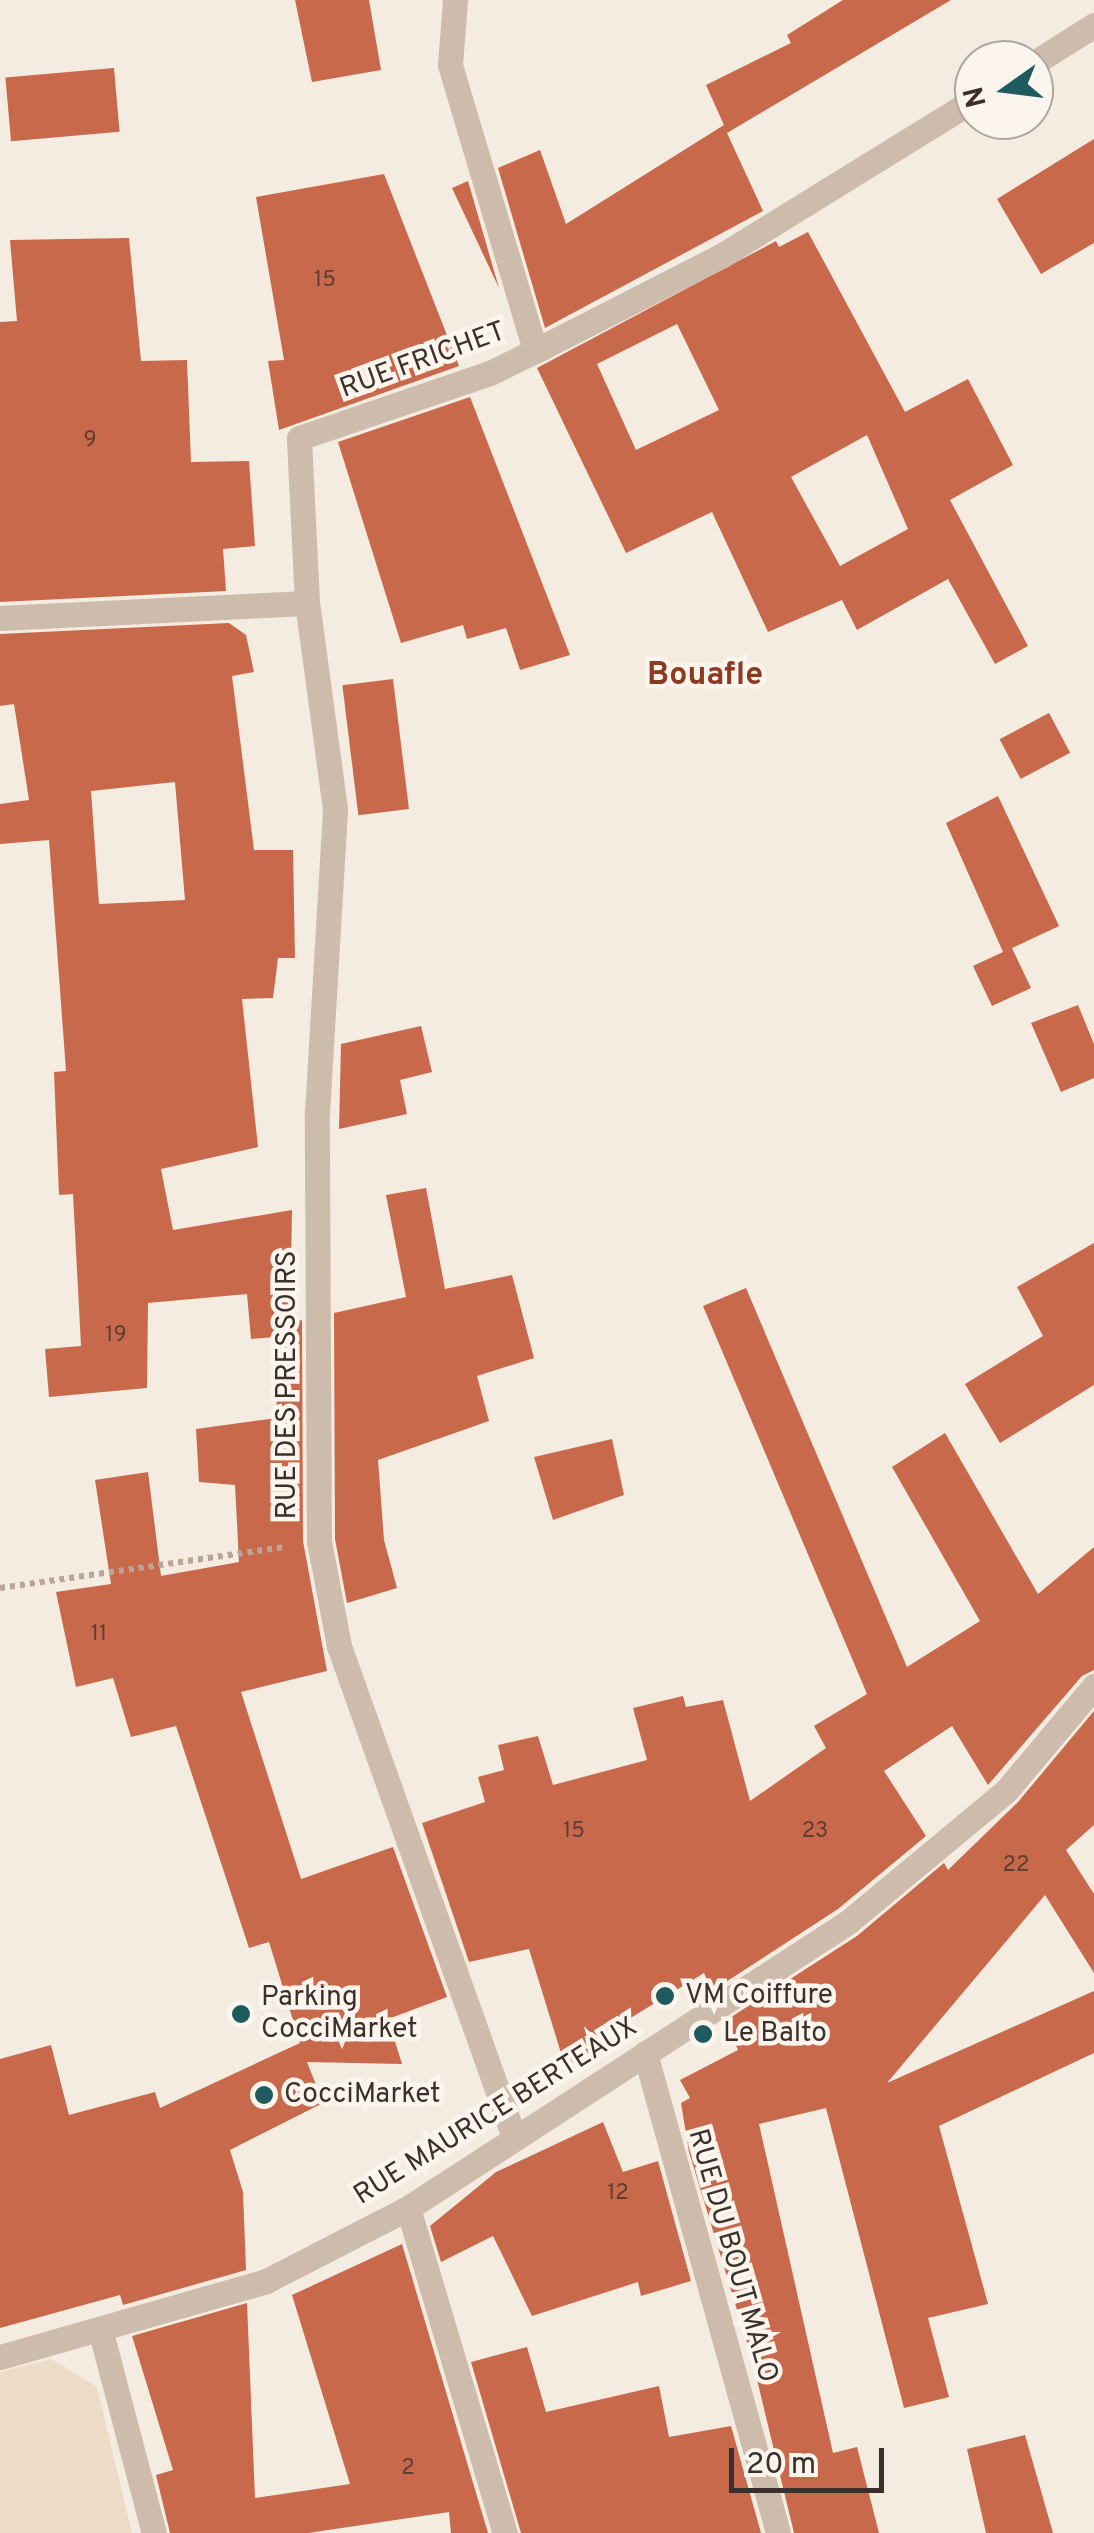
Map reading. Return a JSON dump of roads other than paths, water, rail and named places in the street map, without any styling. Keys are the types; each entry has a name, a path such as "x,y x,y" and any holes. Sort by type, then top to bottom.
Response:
{"street":[{"path":"455,0 450,65 535,351"},
{"path":"1054,50 1094,26"},
{"name":"RUE FRICHET","path":"306,603 299,438 490,374 722,256 954,112"},
{"path":"0,618 306,603"},
{"name":"RUE DES PRESSOIRS","path":"306,603 335,808 316,1114 319,1541 338,1646 514,2136"},
{"name":"RUE MAURICE BERTEAUX","path":"0,2358 266,2281 408,2208 848,1922 1006,1791 1094,1686"},
{"name":"RUE DU BOUT MALO","path":"645,2053 778,2533"},
{"path":"408,2208 505,2533"},
{"path":"100,2329 154,2533"}],"place":[{"name":"VM Coiffure","path":"665,1996"},
{"name":"Parking CocciMarket","path":"241,2014"},
{"name":"Le Balto","path":"703,2034"},
{"name":"CocciMarket","path":"264,2095"}],"district":[{"name":"Bouafle","path":"705,676"}]}
